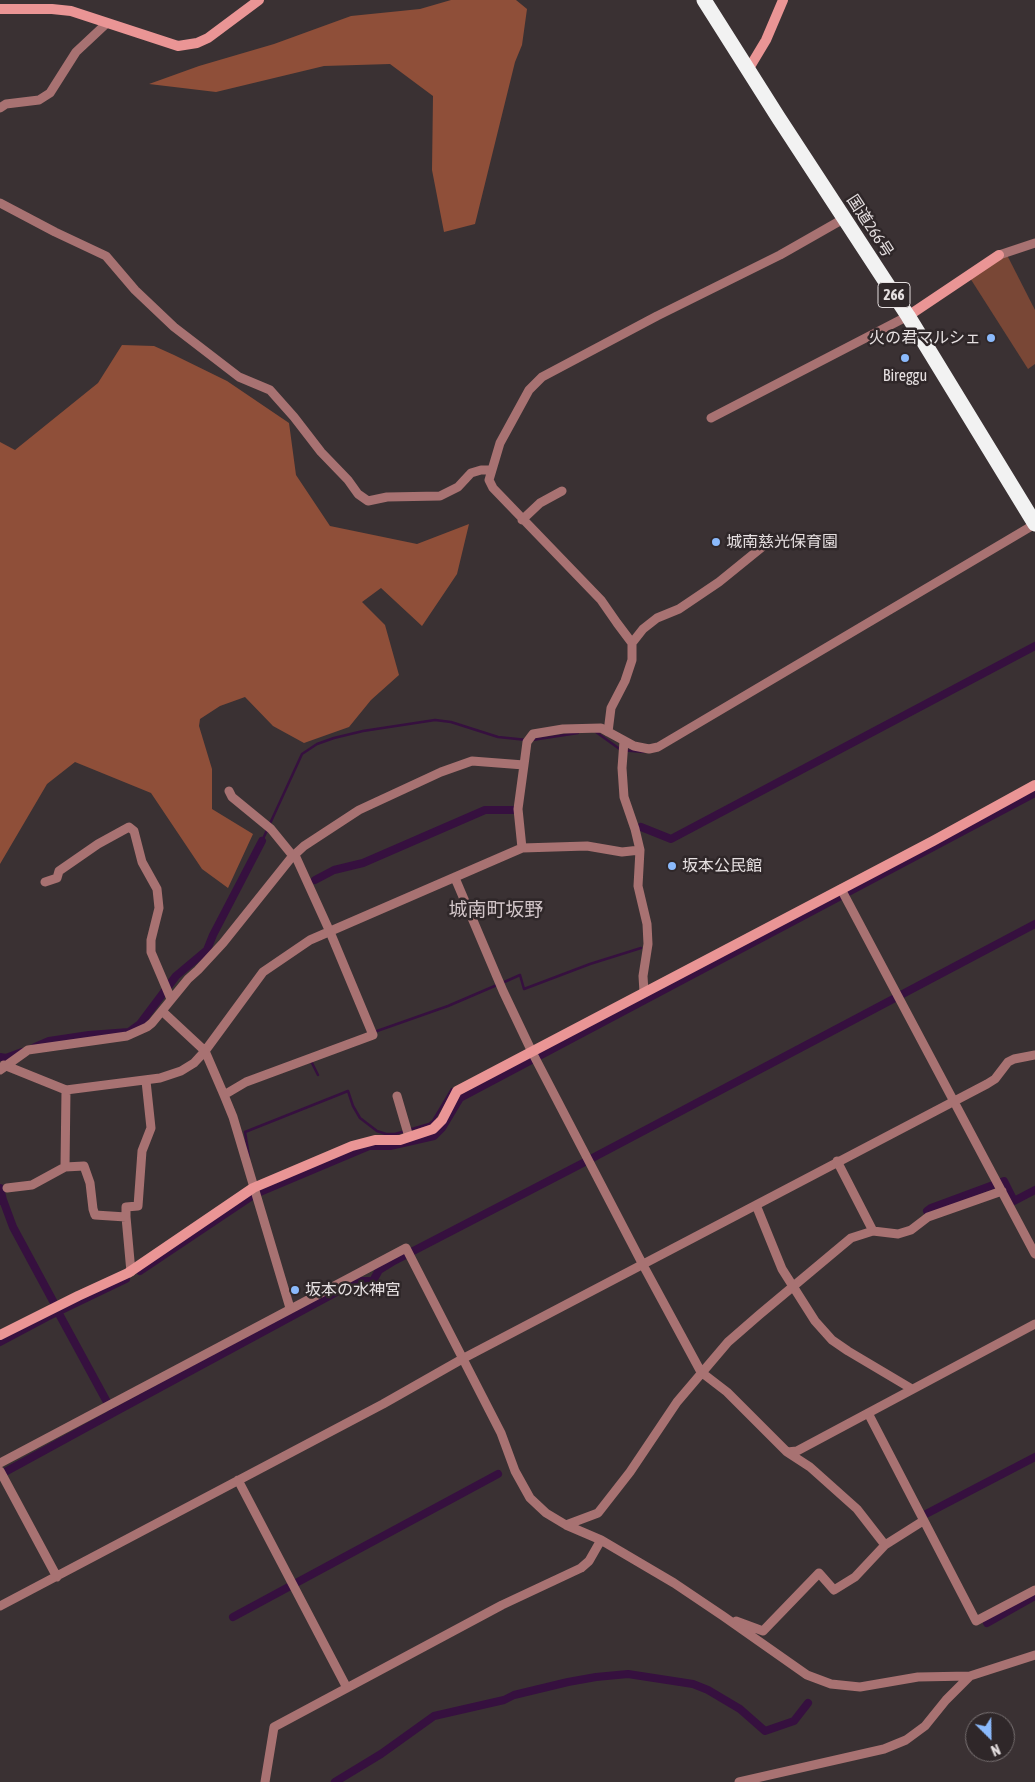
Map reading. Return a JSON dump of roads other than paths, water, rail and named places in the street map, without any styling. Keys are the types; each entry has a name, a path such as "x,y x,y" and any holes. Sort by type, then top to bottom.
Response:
{"highway":[{"name":"国道266号","path":"704,0 908,316 1035,524"}],"street":[{"path":"0,9 52,8 71,11 178,46 208,38 259,0"},
{"path":"748,70 766,40 783,0"},
{"path":"0,108 6,104 39,100 50,93 76,52 107,23"},
{"path":"0,203 106,256 135,290 174,327 239,377 270,390 294,417 320,452 348,480 358,494 368,501 388,497 440,496 458,487 471,473 481,470 492,470"},
{"path":"608,732 611,708 625,681 632,660 632,642 617,624 602,600 522,520 493,488 489,480 500,443 529,390 542,377 780,255 845,218"},
{"path":"711,418 908,316 1000,255 1035,243"},
{"path":"522,520 540,504 562,491"},
{"path":"522,848 518,808 527,742 533,734 571,729 601,728 634,746 658,747 1035,524"},
{"path":"632,642 643,629 658,618 687,604 719,582 772,540"},
{"path":"624,741 622,768 624,797 640,850 638,886 647,924 648,944 643,976 644,992"},
{"path":"2,1067 28,1050 126,1036 147,1027 188,979 223,943 267,886 294,856 304,846 359,810 441,772 472,761 524,765"},
{"path":"0,1336 69,1300 131,1272 254,1188 352,1146 375,1140 400,1140 433,1129 442,1120 457,1091 1035,785"},
{"path":"224,1095 246,1082 373,1035 330,932 294,856 271,829 232,797 229,791"},
{"path":"45,882 57,878 59,871 98,844 130,827 134,831 142,862 157,889 160,908 151,940 151,952 171,999"},
{"path":"2,1067 66,1090 146,1081 181,1071 194,1063 205,1052 263,972 310,940 522,848 587,846 622,852 640,850"},
{"path":"455,878 503,991 532,1052 642,1265 701,1372 727,1392 787,1452 810,1467 857,1509 885,1545"},
{"path":"841,888 1035,1254"},
{"path":"162,1011 205,1052 224,1095 233,1116 290,1308"},
{"path":"0,1606 383,1404 464,1358 837,1161 955,1101 995,1079 1008,1062 1035,1055"},
{"path":"131,1272 126,1207 138,1206 142,1151 151,1128 146,1081"},
{"path":"65,1167 66,1090"},
{"path":"397,1096 409,1137"},
{"path":"837,1161 873,1231"},
{"path":"7,1188 32,1185 65,1167 84,1166 90,1183 95,1215 126,1217"},
{"path":"566,1525 598,1513 630,1472 676,1402 701,1372 731,1340 851,1238 873,1231 898,1234 911,1230 928,1217 1002,1191"},
{"path":"756,1205 782,1269 815,1321 832,1340 912,1390"},
{"path":"0,1463 406,1248 501,1433 515,1471 530,1498 546,1513 566,1525 601,1540 723,1616 807,1675 831,1684 860,1687 918,1677 970,1676 1035,1655"},
{"path":"787,1452 798,1451 1035,1324"},
{"path":"868,1413 976,1621 1035,1590"},
{"path":"0,1471 57,1576"},
{"path":"238,1480 347,1688"},
{"path":"723,1616 763,1631 819,1573 834,1590 855,1577 885,1545 923,1521"},
{"path":"265,1782 274,1727 502,1605 581,1568 589,1561 601,1540"},
{"path":"739,1782 884,1749 906,1740 925,1726 946,1700 970,1676"}],"waterway":[{"path":"641,827 671,839 1035,646"},
{"path":"262,841 302,754 317,744 363,731 435,720 451,722 498,737 527,740"},
{"path":"596,732 621,750 644,752"},
{"path":"532,740 578,733"},
{"path":"140,1271 255,1194 369,1146 390,1146 434,1136 442,1128 460,1098 1035,793"},
{"path":"315,880 334,870 363,863 485,810 514,810"},
{"path":"35,1047 49,1041 129,1032 140,1024 176,976 207,950 262,841"},
{"path":"113,1413 357,1281 373,1281 379,1270 392,1262 1035,924"},
{"path":"502,983 520,975 524,989 590,964 641,948"},
{"path":"377,1031 448,1006 497,985"},
{"path":"0,1057 6,1058 22,1052"},
{"path":"311,1061 318,1075"},
{"path":"249,1157 245,1132 348,1091 353,1106 360,1118 377,1131 395,1134 429,1124 433,1121 452,1089"},
{"path":"927,1211 1004,1181 1014,1201 1035,1190"},
{"path":"0,1188 3,1200"},
{"path":"0,1201 3,1200 13,1227 53,1301"},
{"path":"0,1342 126,1279"},
{"path":"5,1472 113,1413 58,1312"},
{"path":"926,1514 1035,1457"},
{"path":"233,1617 498,1474"},
{"path":"987,1623 1035,1596"},
{"path":"335,1782 381,1754 434,1716 504,1700 514,1695 596,1677 628,1674 693,1684 708,1690 740,1709 765,1731 794,1721 808,1703"}],"place":[{"name":"火の君マルシェ","path":"991,338"},
{"name":"Bireggu","path":"905,358"},
{"name":"城南慈光保育園","path":"716,542"},
{"name":"坂本公民館","path":"672,866"},
{"name":"坂本の水神宮","path":"295,1290"}],"district":[{"name":"城南町坂野","path":"496,910"}]}
